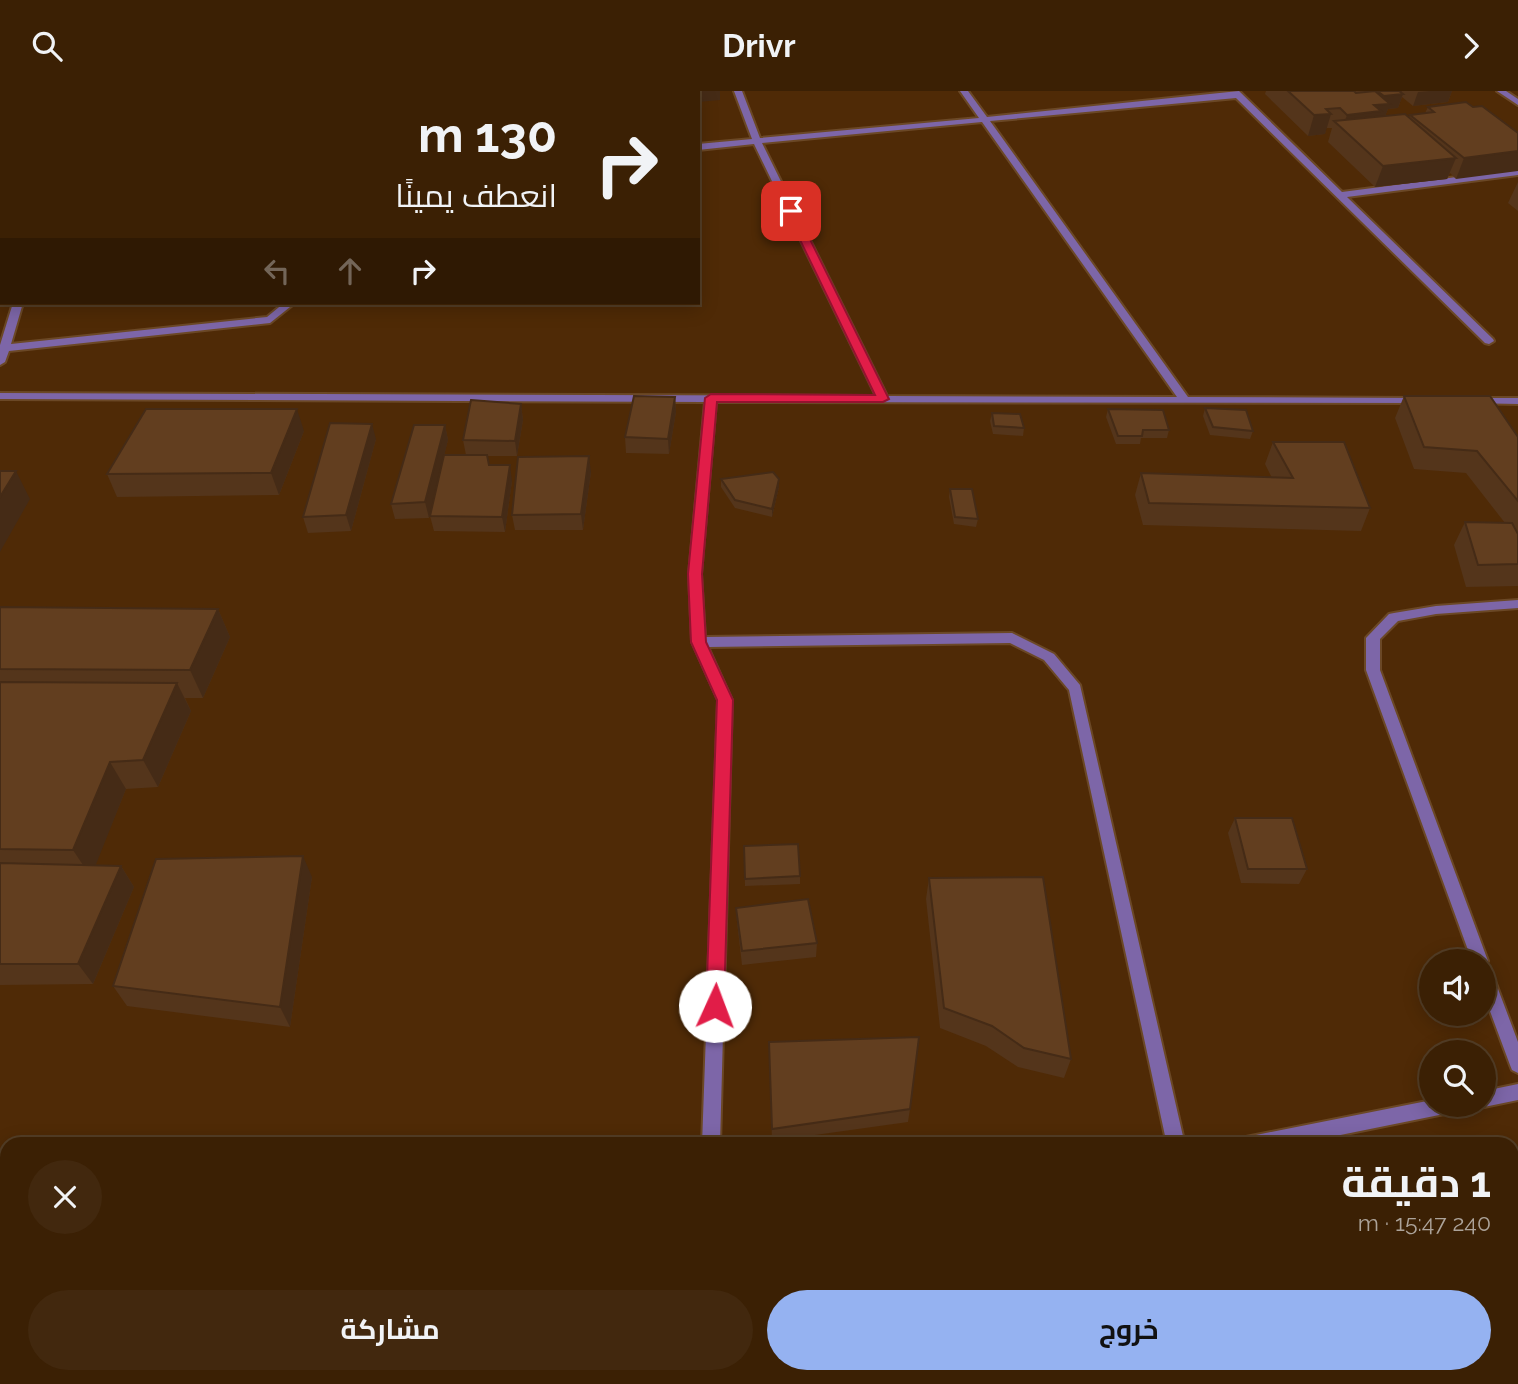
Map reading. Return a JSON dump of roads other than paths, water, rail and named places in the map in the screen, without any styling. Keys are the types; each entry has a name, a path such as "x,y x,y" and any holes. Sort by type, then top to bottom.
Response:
{"street":[{"path":"738,91 757,141 883,399"},
{"path":"964,91 1185,400"},
{"path":"1501,91 1518,103"},
{"path":"700,147 1236,93 1489,341"},
{"path":"1340,195 1518,172"},
{"path":"0,362 17,305"},
{"path":"4,348 270,320 288,305"},
{"path":"0,396 1435,401"},
{"path":"711,398 695,574 699,642 725,700 711,1137"},
{"path":"1463,401 1518,401"},
{"path":"1476,949 1373,670 1373,639 1394,617 1436,610 1518,604"},
{"path":"699,642 1012,638 1049,657 1075,688 1174,1137"},
{"path":"1496,1005 1518,1065"},
{"path":"1496,1096 1518,1092"},
{"path":"1287,1137 1419,1111"}]}
